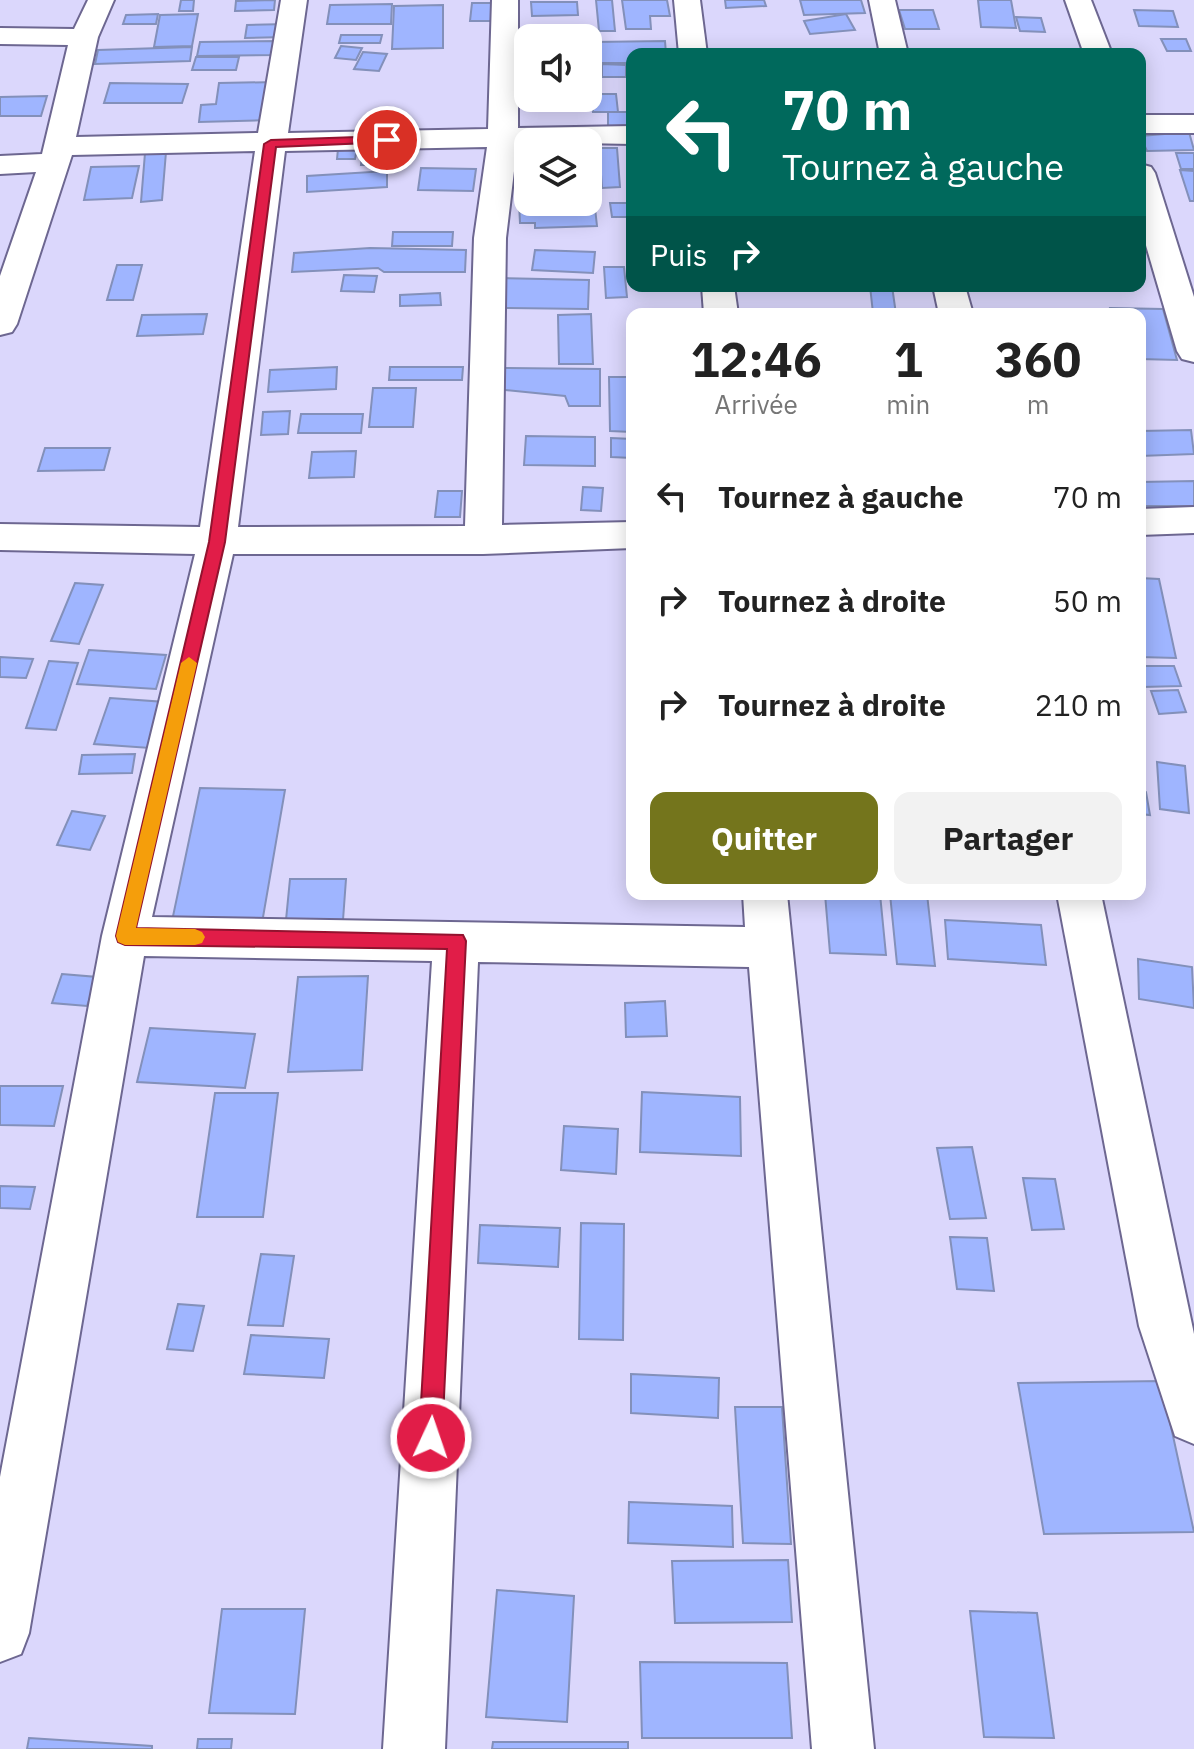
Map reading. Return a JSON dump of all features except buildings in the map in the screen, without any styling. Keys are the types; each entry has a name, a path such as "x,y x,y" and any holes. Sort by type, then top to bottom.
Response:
{"street":[{"path":"0,324 6,282 58,154 84,37 101,0"},
{"path":"0,1633 125,936 217,542 271,144 294,0"},
{"path":"483,540 490,238 503,136 505,0"},
{"path":"687,0 692,48"},
{"path":"882,0 893,48"},
{"path":"1078,0 1096,48"},
{"path":"0,36 84,37"},
{"path":"1146,124 1194,124"},
{"path":"0,165 58,154 503,136 626,135"},
{"path":"1146,193 1194,351"},
{"path":"1146,522 1194,520"},
{"path":"0,537 217,542 483,540 626,535"},
{"path":"765,900 843,1749"},
{"path":"1080,900 1165,1326 1194,1417"},
{"path":"125,936 768,947"},
{"path":"414,1749 456,941"}],"slow traffic":[{"path":"189,663 125,936 195,937"}],"route":[{"path":"387,140 271,144 217,542 125,936 456,941 431,1438"}]}
